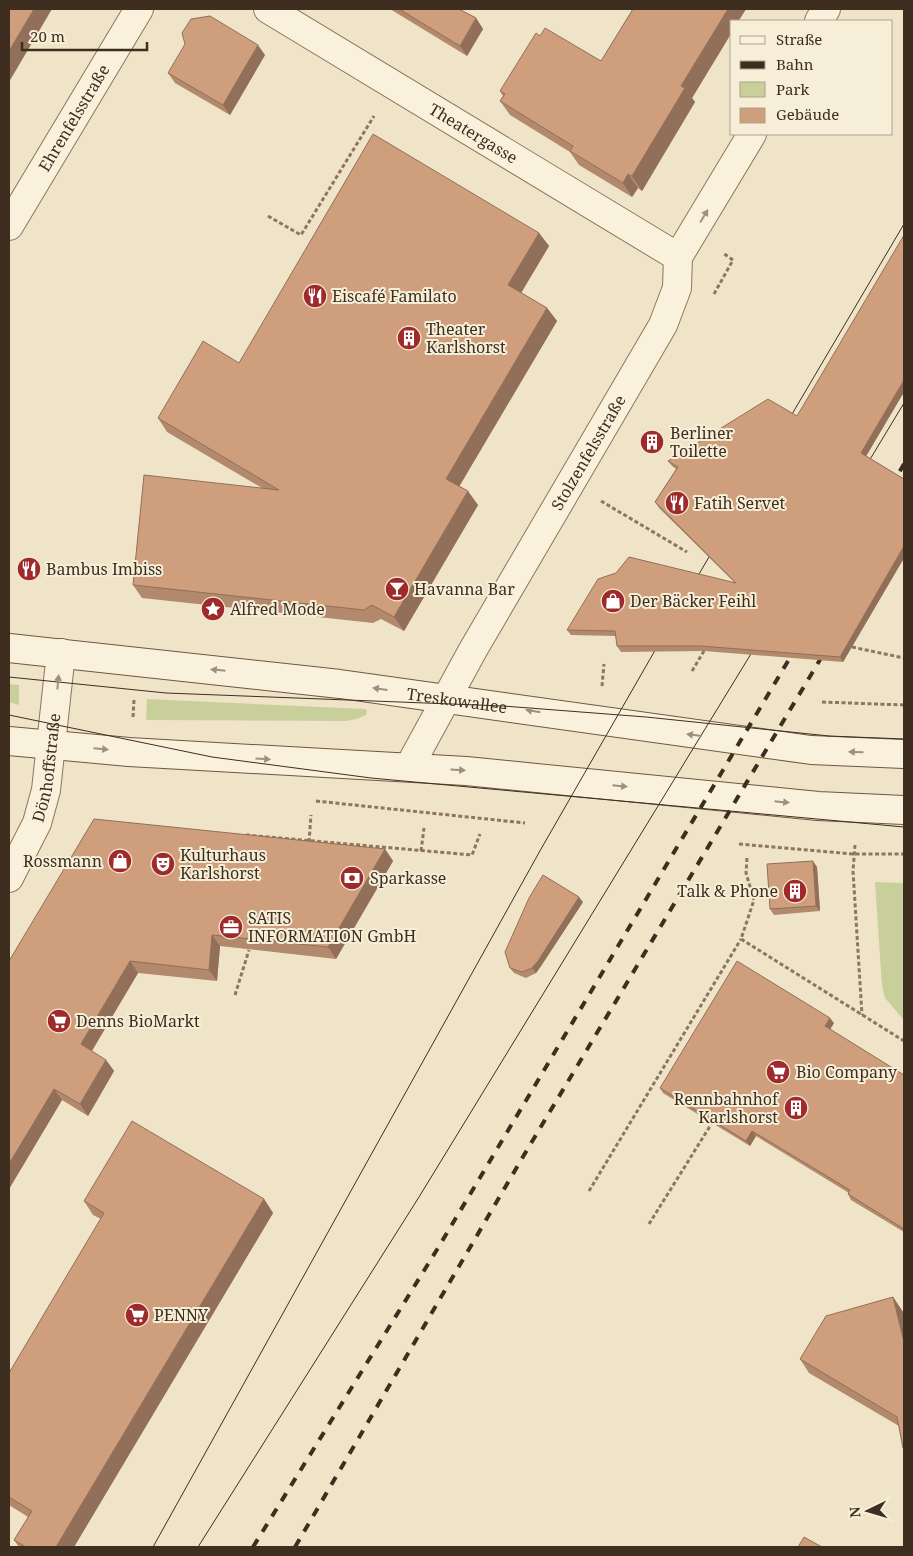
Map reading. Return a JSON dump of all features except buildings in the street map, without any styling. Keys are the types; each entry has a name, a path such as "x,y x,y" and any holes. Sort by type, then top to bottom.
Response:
{"main road":[{"name":"Ehrenfelsstraße","path":"9,226 139,9"},
{"name":"Theatergasse","path":"268,9 678,257"},
{"path":"820,20 826,9"},
{"path":"678,257 751,135"},
{"name":"Stolzenfelsstraße","path":"410,767 445,698 662,325 678,288 678,257"},
{"name":"Treskowallee","path":"9,648 340,684 689,735 811,750 904,754"},
{"name":"Dönhoffstraße","path":"9,878 30,838 43,805 52,745 61,653"},
{"path":"9,741 203,756 410,767 818,806 904,810"}],"path":[{"path":"268,216 301,235 370,122"},
{"path":"599,500 687,552"},
{"path":"852,647 904,658"},
{"path":"692,671 704,651"},
{"path":"132,723 134,700"},
{"path":"822,702 904,706"},
{"path":"308,800 525,823"},
{"path":"308,847 311,815"},
{"path":"421,850 424,828"},
{"path":"240,834 472,855 480,834"},
{"path":"739,844 853,854 904,854"},
{"path":"853,854 862,1016"},
{"path":"589,1191 741,939 754,900 746,873 747,858"},
{"path":"741,939 904,1041"},
{"path":"236,995 249,950"},
{"path":"649,1224 712,1123"}],"green space":[{"path":"9,684 19,685 19,705 9,702"},
{"path":"147,699 367,710 366,715 345,721 146,720"},
{"path":"875,882 904,883 904,1020 885,998 882,986"}],"tram line":[{"path":"785,426 904,224"},
{"path":"863,471 904,403"},
{"path":"692,586 716,545"},
{"path":"153,1547 541,849 661,640"},
{"path":"198,1547 419,1197 757,644"},
{"path":"9,677 166,693 503,706 646,717 829,736 904,739"},
{"path":"9,715 212,757 371,778 904,827"}],"railway":[{"path":"891,487 904,464"},
{"path":"253,1547 438,1248 797,646"},
{"path":"295,1547 524,1155 827,648"}],"place":[{"name":"Eiscafé Familato","path":"315,296"},
{"name":"Theater Karlshorst","path":"409,338"},
{"name":"Berliner Toilette","path":"652,442"},
{"name":"Fatih Servet","path":"677,503"},
{"name":"Bambus Imbiss","path":"29,569"},
{"name":"Havanna Bar","path":"397,589"},
{"name":"Der Bäcker Feihl","path":"613,601"},
{"name":"Alfred Mode","path":"213,609"},
{"name":"Rossmann","path":"120,861"},
{"name":"Kulturhaus Karlshorst","path":"163,864"},
{"name":"Sparkasse","path":"352,878"},
{"name":"Talk & Phone","path":"795,891"},
{"name":"SATIS INFORMATION GmbH","path":"231,927"},
{"name":"Denns BioMarkt","path":"59,1021"},
{"name":"Bio Company","path":"778,1072"},
{"name":"Rennbahnhof Karlshorst","path":"796,1108"},
{"name":"PENNY","path":"137,1315"}]}
